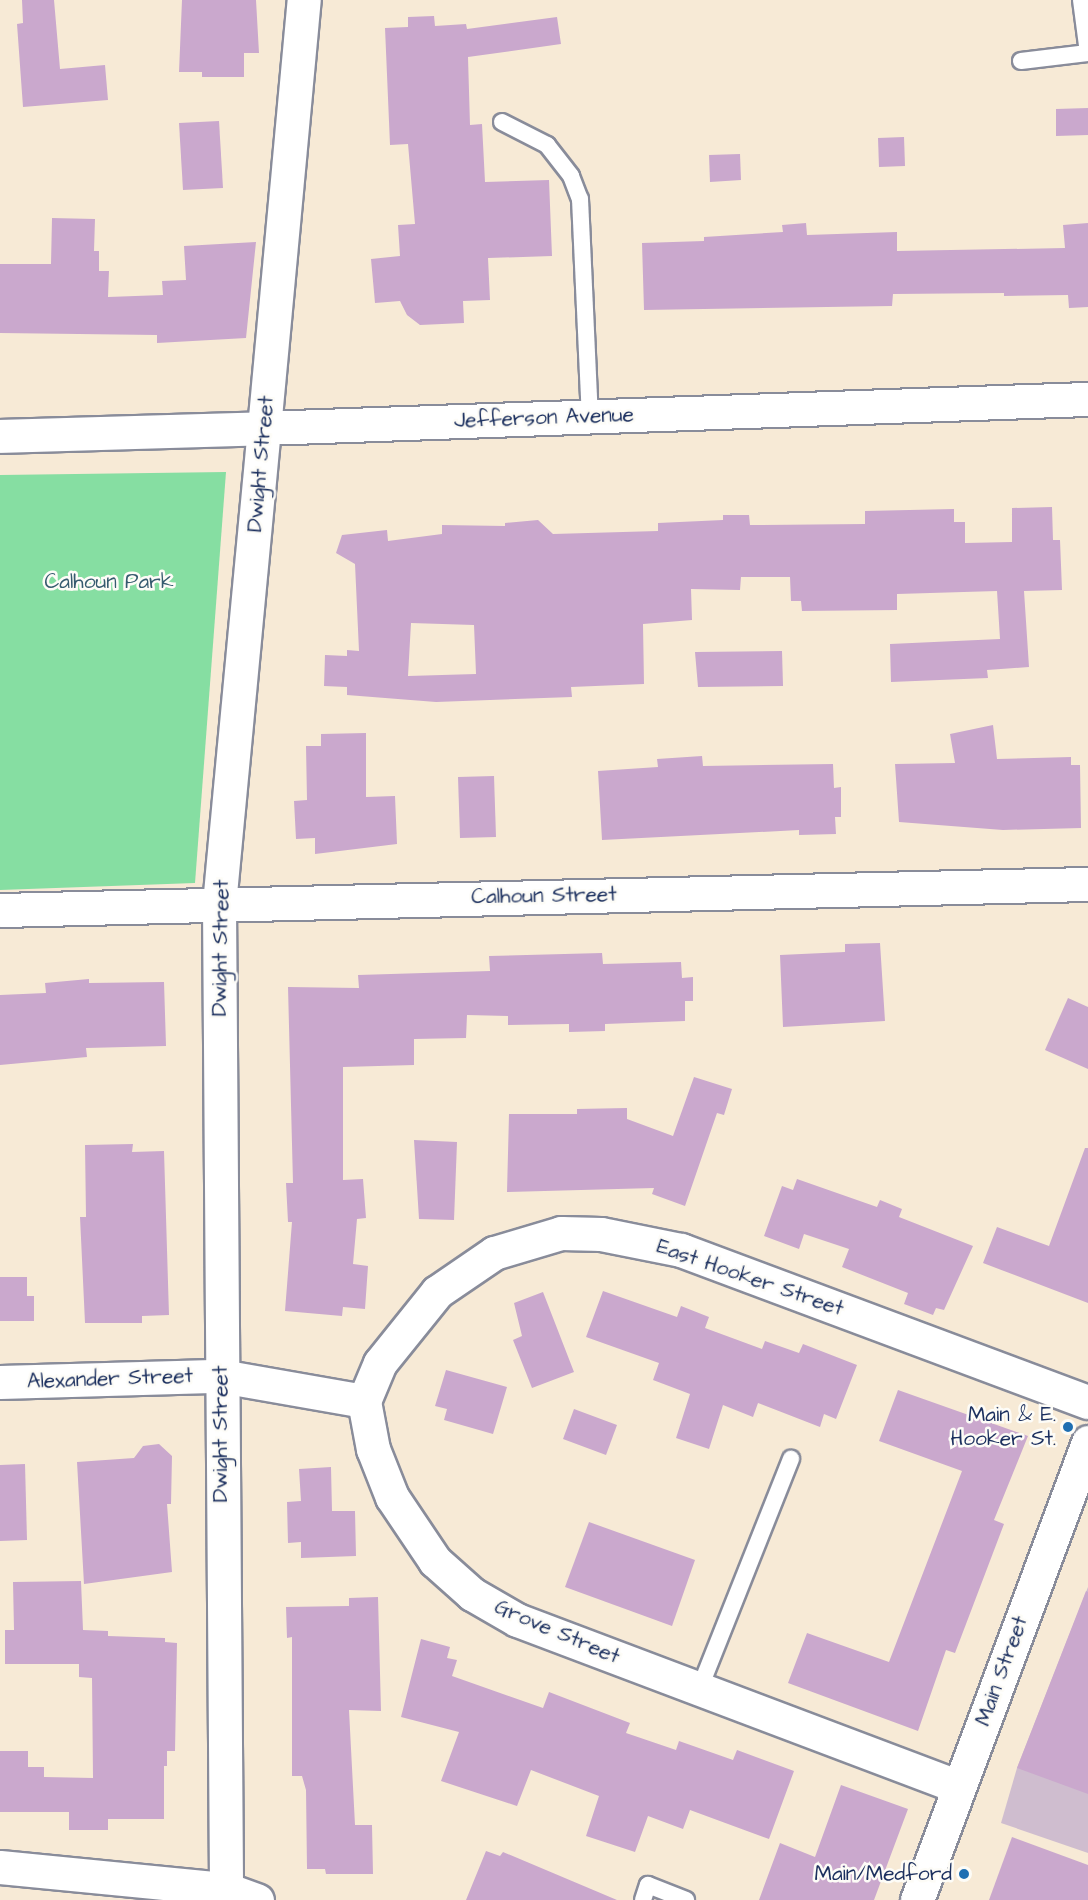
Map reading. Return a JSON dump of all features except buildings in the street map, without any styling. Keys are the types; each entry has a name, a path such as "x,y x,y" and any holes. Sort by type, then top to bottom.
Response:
{"street":[{"name":"Dwight Street","path":"224,1894 219,904 304,0"},
{"name":"Jefferson Avenue","path":"0,436 264,429 1088,399"},
{"name":"Calhoun Street","path":"0,910 1088,884"},
{"name":"East Hooker Street","path":"364,1401 386,1354 437,1292 494,1253 561,1233 600,1234 681,1250 1088,1402"},
{"name":"Alexander Street","path":"0,1382 221,1376"},
{"path":"221,1376 364,1401"},
{"name":"Grove Street","path":"364,1401 373,1449 392,1497 419,1541 452,1579 517,1620 959,1787"},
{"name":"Main Street","path":"917,1900 1088,1442"},
{"path":"0,1867 257,1900"}],"lane":[{"path":"1021,61 1088,53 1081,0"},
{"path":"502,122 547,145 571,176 580,199 590,416"},
{"path":"699,1690 791,1459"},
{"path":"643,1900 648,1885 686,1900"}],"shaded area":[{"path":"1088,1587 1088,1853 1001,1823 1017,1768"}],"green space":[{"name":"Calhoun Park","path":"226,472 195,883 0,890 0,475"}],"place":[{"name":"Main & E. Hooker St.","path":"1068,1427"},
{"name":"Main/Medford","path":"964,1874"}]}
